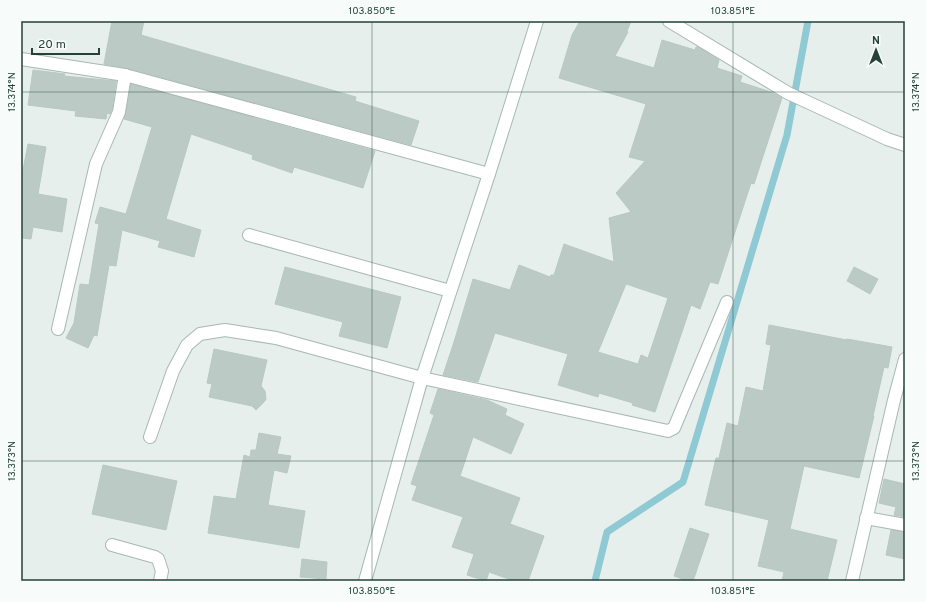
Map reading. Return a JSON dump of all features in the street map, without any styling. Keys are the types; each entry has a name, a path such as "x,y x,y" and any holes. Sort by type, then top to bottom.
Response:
{"street":[{"path":"365,581 422,378 489,174 537,21"},
{"path":"669,21 788,93 887,139 905,145"},
{"path":"21,59 125,75 489,174"},
{"path":"58,329 96,164 119,112 125,75"},
{"path":"249,235 450,291"},
{"path":"150,437 173,371 187,345 200,334 225,330 276,338 422,378 668,431 674,428 727,302"},
{"path":"852,581 905,359"},
{"path":"866,518 905,525"},
{"path":"112,546 154,557 158,560 162,571 160,581"}],"building":[{"path":"112,21 144,21 141,35 356,97 355,101 419,121 411,145 127,68 104,64"},
{"path":"580,21 631,21 627,31 628,32 615,56 654,68 662,40 695,50 696,47 698,47 719,60 717,68 742,76 740,82 771,92 782,98 754,184 751,183 718,284 710,282 700,309 691,305 655,412 632,405 633,403 599,393 598,397 558,385 568,354 495,333 478,382 443,375 473,279 510,290 519,265 550,277 551,275 554,275 564,244 614,262 609,218 631,212 616,193 645,161 629,157 646,104 559,78 572,35","holes":["626,284 668,298 648,358 641,355 638,364 598,352"]},
{"path":"33,70 65,74 64,76 116,81 112,110 110,114 107,113 106,119 75,116 76,111 28,105"},
{"path":"131,84 375,151 363,188 294,167 292,173 252,159 253,155 191,134 166,219 201,230 194,257 158,247 160,241 122,230 116,266 109,265 97,336 94,335 88,348 66,338 74,323 80,284 89,285 99,224 95,223 100,207 126,214 152,127 124,119"},
{"path":"28,144 46,147 38,194 67,199 62,232 33,227 31,239 21,238 21,170 23,170"},
{"path":"285,267 401,297 387,348 339,336 343,322 275,304"},
{"path":"854,267 878,279 870,294 847,281"},
{"path":"769,325 892,347 888,368 884,367 859,478 804,466 790,529 837,540 827,581 782,581 784,572 758,566 769,520 705,505 716,458 719,458 727,423 738,426 746,387 763,391 771,345 766,344"},
{"path":"214,349 267,360 261,386 265,391 266,399 256,410 252,406 209,397 212,384 207,383"},
{"path":"438,389 487,400 507,409 505,415 524,424 511,454 473,437 460,476 520,498 510,524 544,536 528,581 514,581 489,572 486,581 467,575 474,554 452,547 463,517 412,500 417,486 411,484 434,415 430,413"},
{"path":"259,433 281,437 277,454 291,456 287,473 274,470 268,505 305,511 299,548 208,533 214,496 236,499 244,455 250,457 251,450 256,450"},
{"path":"103,465 177,481 166,530 92,514"},
{"path":"884,479 905,484 905,517 894,515 896,507 879,503"},
{"path":"690,528 709,534 693,581 688,581 674,576"},
{"path":"891,530 905,532 905,559 886,555"},
{"path":"302,559 327,562 326,579 300,577"}],"waterway":[{"path":"595,581 607,532 683,482 787,135 808,21"}]}
